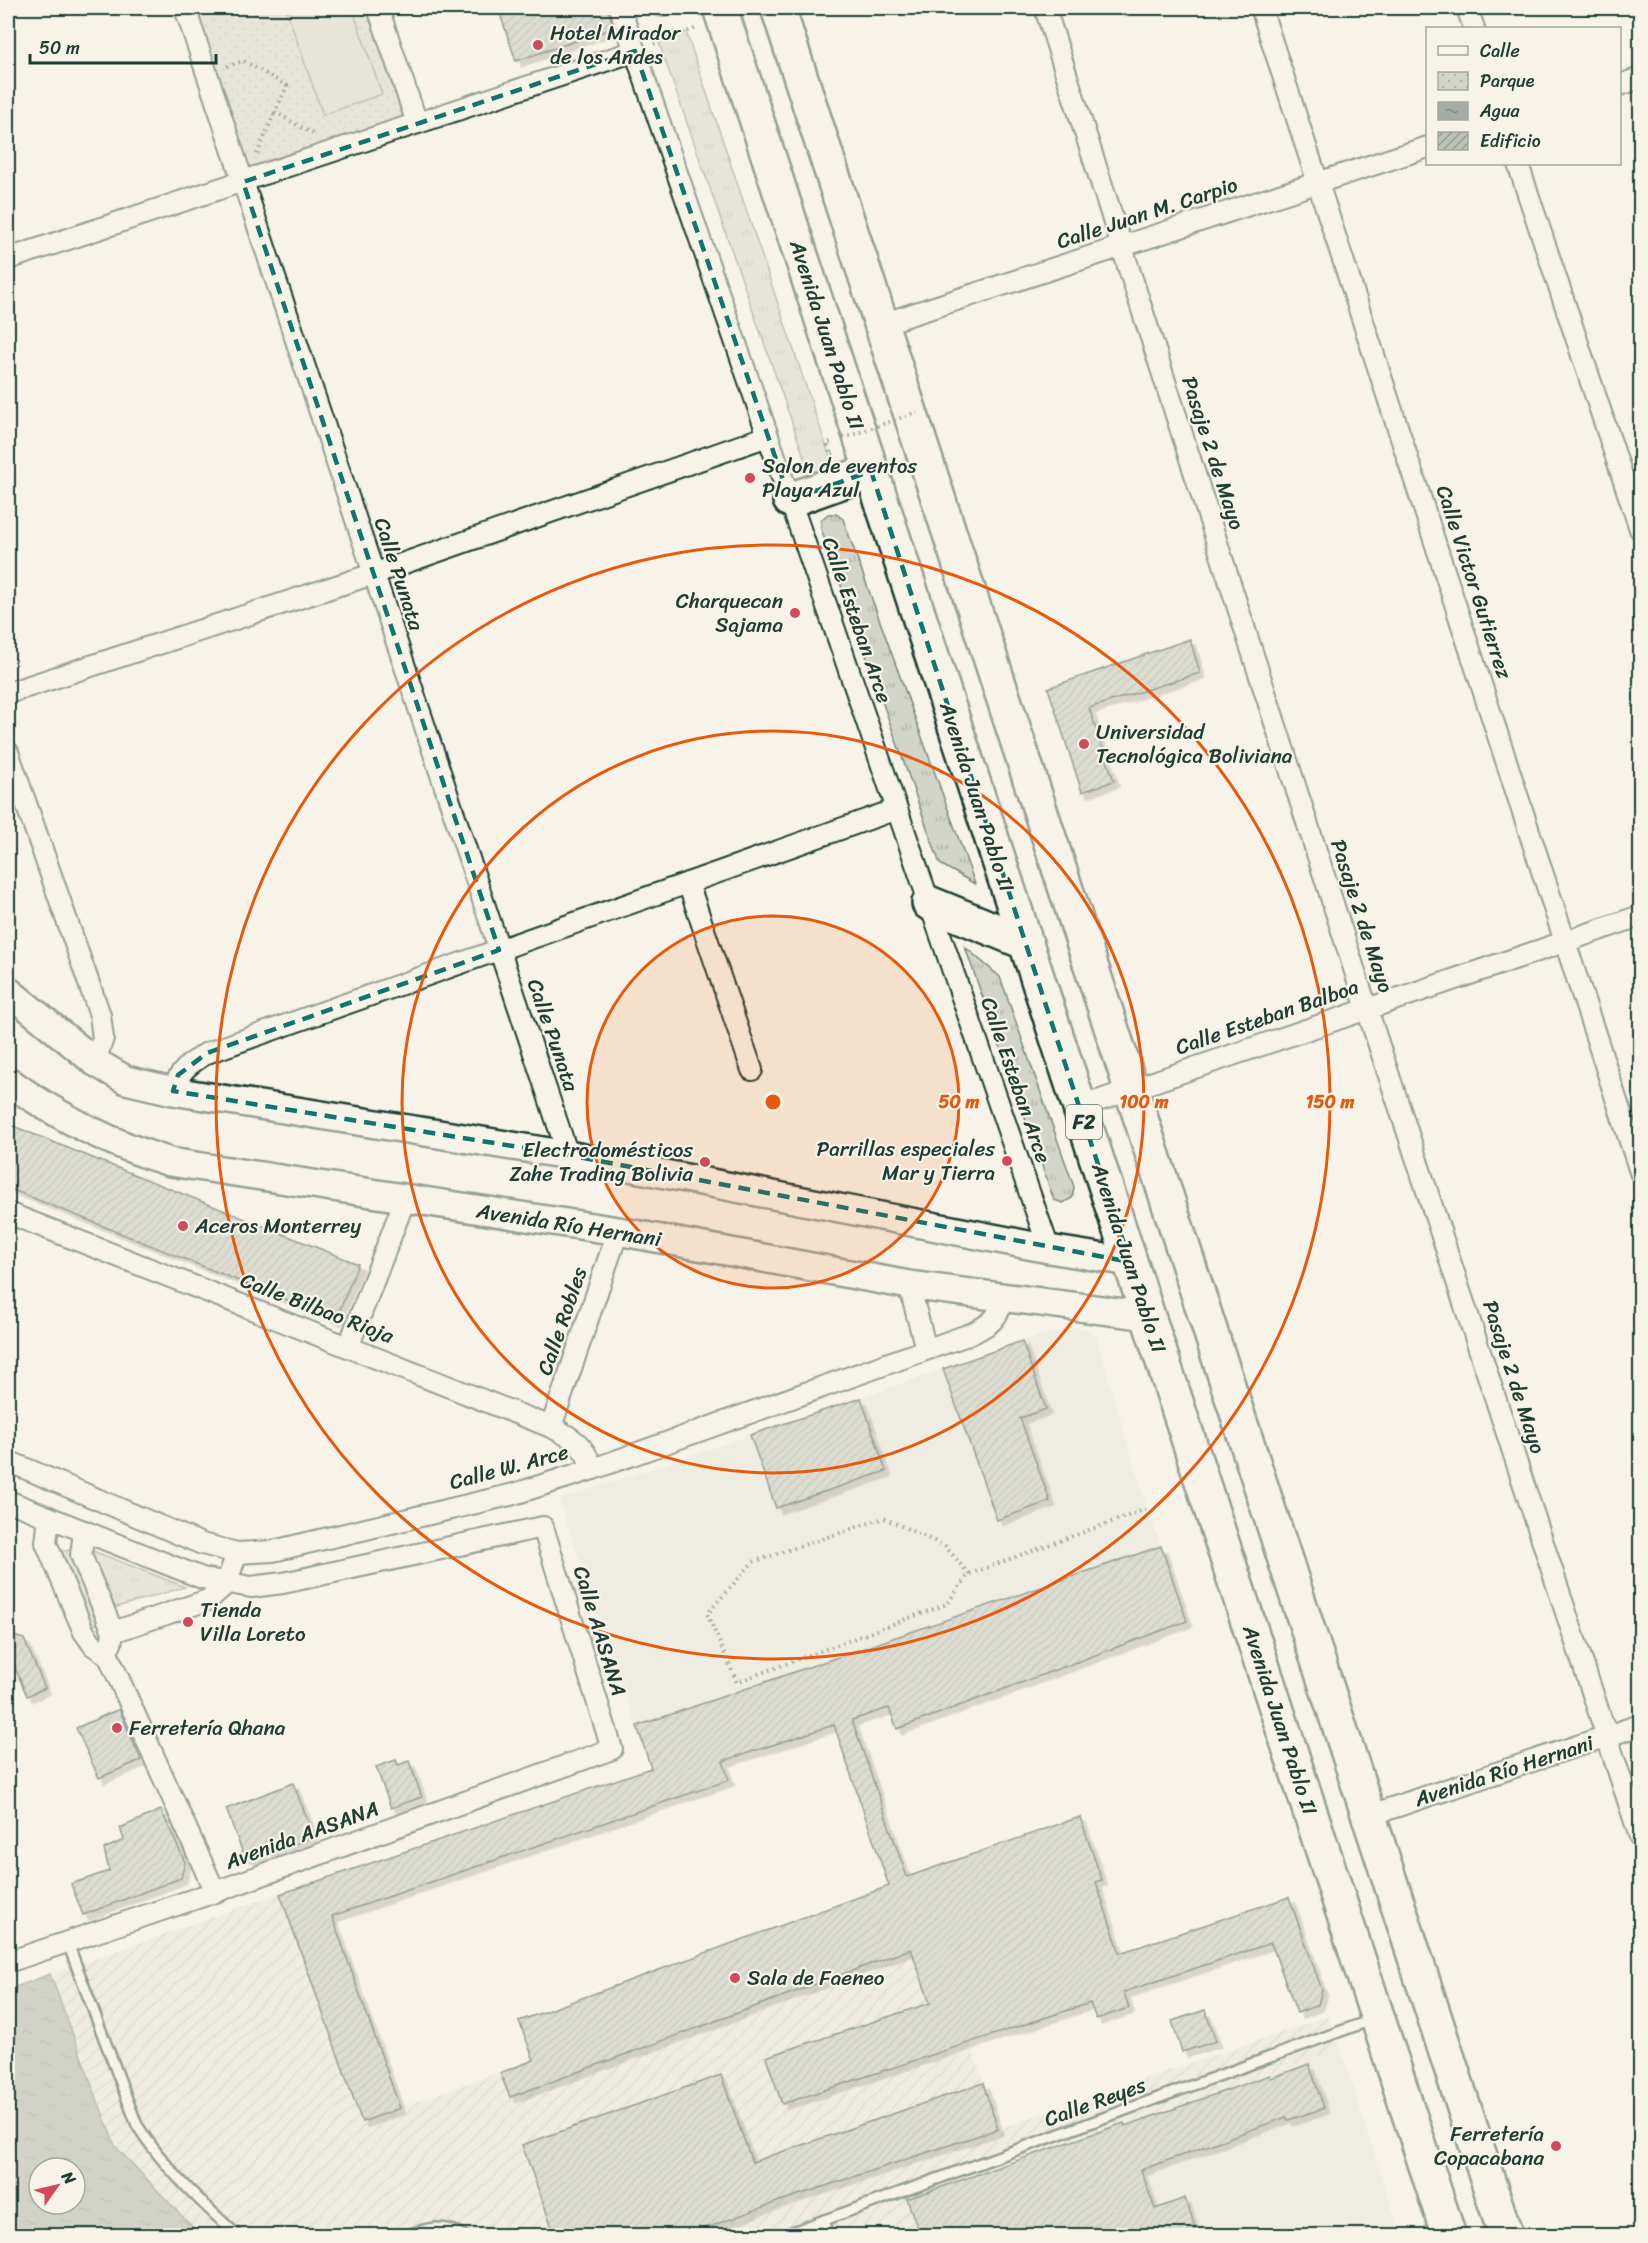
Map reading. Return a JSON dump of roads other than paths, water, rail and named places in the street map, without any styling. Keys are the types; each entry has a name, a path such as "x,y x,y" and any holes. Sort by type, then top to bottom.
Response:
{"highway":[{"path":"778,8 1133,1088 1506,2235"},
{"name":"Avenida Juan Pablo II","path":"722,13 1024,942 1449,2235"},
{"path":"790,500 871,471"},
{"path":"929,903 1024,942"}],"street":[{"name":"Calle Punata","path":"184,8 568,1155"},
{"path":"378,8 417,123"},
{"name":"Calle Esteban Arce","path":"620,8 1049,1249"},
{"name":"Pasaje 2 de Mayo","path":"1045,8 1367,1009 1641,1837"},
{"name":"Calle Victor Gutierrez","path":"1261,8 1641,1172"},
{"path":"1467,8 1474,27"},
{"path":"8,259 635,51"},
{"path":"1621,85 1641,78"},
{"name":"Calle Juan M. Carpio","path":"882,324 1426,148"},
{"path":"1518,165 1641,530"},
{"path":"8,693 374,574 768,436"},
{"path":"8,752 100,1015 103,1038 95,1062"},
{"path":"173,1091 178,1075 188,1065 207,1053 897,809"},
{"path":"688,883 752,1070"},
{"name":"Calle Esteban Balboa","path":"1080,1107 1641,916"},
{"path":"8,991 95,1062 126,1080 173,1091 568,1155 1049,1249 1130,1262"},
{"name":"Avenida Río Hernani","path":"8,1081 79,1126 170,1162 618,1231 909,1285 1148,1316"},
{"path":"349,1346 405,1199"},
{"name":"Calle Bilbao Rioja","path":"8,1213 551,1427 569,1436 586,1450 593,1468"},
{"name":"Calle Robles","path":"551,1427 618,1231"},
{"path":"909,1285 926,1349"},
{"name":"Calle W. Arce","path":"8,1461 202,1544 237,1553 273,1551 514,1494 593,1468 973,1333 993,1322 1000,1310 1002,1298"},
{"path":"10,1508 49,1517 202,1578 226,1584"},
{"path":"49,1517 46,1543 76,1612 94,1646 108,1655 215,1892"},
{"name":"Calle AASANA","path":"226,1584 251,1587 283,1583 543,1527 612,1749"},
{"path":"84,1531 81,1555 113,1632 108,1655"},
{"path":"113,1632 208,1600 226,1584 237,1553"},
{"name":"Avenida Río Hernani","path":"1368,1816 1641,1725"},
{"name":"Avenida AASANA","path":"8,1962 215,1892 612,1749"}],"lane":[{"path":"67,1941 137,2125 153,2151 182,2184 238,2235"},
{"name":"Calle Reyes","path":"781,2235 1378,2018"},
{"path":"824,2220 829,2235"},
{"path":"404,2235 428,2227 452,2228 464,2235"}],"water":[{"path":"50,1974 115,2146 200,2235 8,2235 8,1990"}],"place":[{"name":"Hotel Mirador de los Andes","path":"538,45"},
{"name":"Salon de eventos Playa Azul","path":"750,478"},
{"name":"Charquecan Sajama","path":"795,613"},
{"name":"Universidad Tecnológica Boliviana","path":"1084,744"},
{"name":"Parrillas especiales Mar y Tierra","path":"1007,1161"},
{"name":"Electrodomésticos Zahe Trading Bolivia","path":"705,1162"},
{"name":"Aceros Monterrey","path":"183,1226"},
{"name":"Tienda Villa Loreto","path":"188,1622"},
{"name":"Ferretería Qhana","path":"117,1728"},
{"name":"Sala de Faeneo","path":"735,1978"},
{"name":"Ferretería Copacabana","path":"1556,2146"}]}
